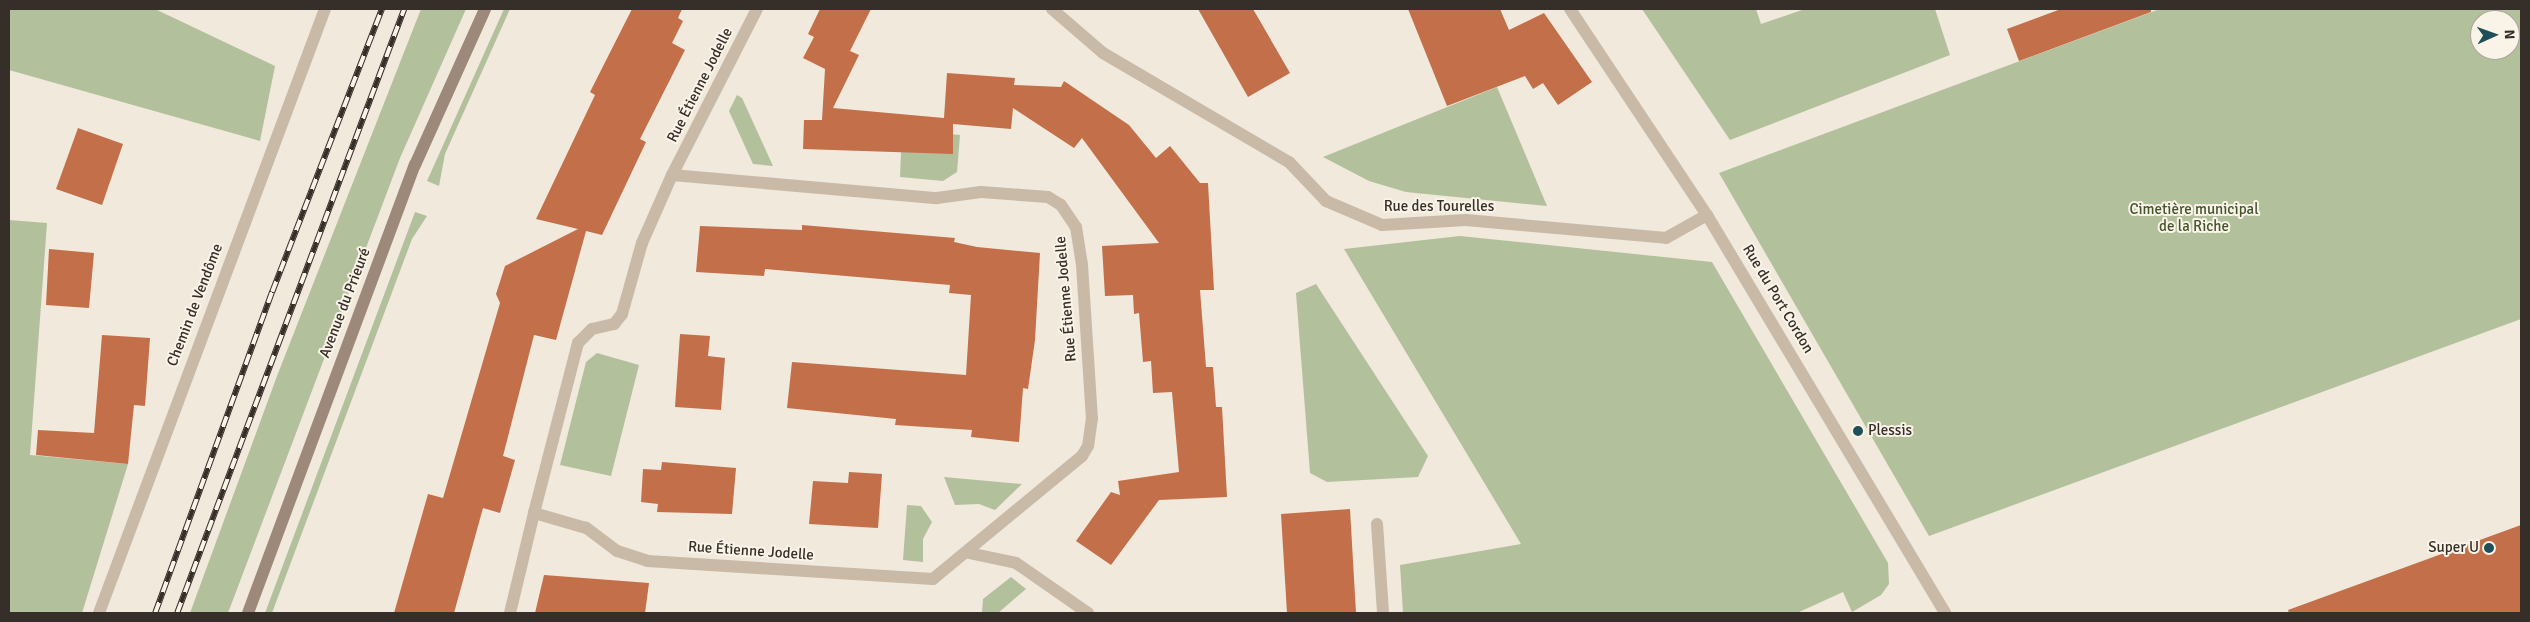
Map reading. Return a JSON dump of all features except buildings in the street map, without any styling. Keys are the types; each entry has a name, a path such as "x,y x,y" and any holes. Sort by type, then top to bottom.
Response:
{"street":[{"name":"Chemin de Vendôme","path":"99,613 325,9"},
{"name":"Avenue du Prieuré","path":"248,613 415,165 485,9"},
{"name":"Rue Étienne Jodelle","path":"510,613 578,343 592,329 614,324 622,314 632,271 672,175 757,9"},
{"name":"Rue des Tourelles","path":"1052,9 1103,53 1289,162 1326,201 1382,225 1466,220 1666,238 1707,214"},
{"name":"Rue du Port Cordon","path":"1570,9 1707,214 1940,612"},
{"name":"Rue Étienne Jodelle","path":"534,513 586,528 617,551 648,561 933,579 969,553 1088,446 1092,418 1082,265 1076,227 1061,205 1048,197 981,192 938,198 672,175"},
{"path":"1377,524 1383,613"},
{"path":"969,553 1016,563 1088,613"}],"green space":[{"path":"9,9 155,9 275,66 260,141 9,70"},
{"path":"421,9 466,9 400,158 228,613 190,613 277,376"},
{"path":"504,9 510,9 445,154 439,186 427,181"},
{"path":"1642,9 1756,9 1761,24 1805,9 1935,9 1950,55 1730,140"},
{"name":"Cimetière municipal de la Riche","path":"2160,9 2521,9 2521,319 1929,536 1719,173"},
{"path":"1497,87 1547,206 1406,192 1369,181 1323,157"},
{"path":"737,95 742,98 773,166 753,164 729,111"},
{"path":"902,130 960,135 957,172 943,181 900,177"},
{"path":"415,212 427,216 412,239 272,613 265,613"},
{"path":"9,220 47,223 30,455 128,464 82,613 9,613"},
{"path":"1460,236 1712,262 1888,563 1889,584 1881,595 1852,612 1843,592 1797,613 1403,613 1400,565 1521,544 1344,249"},
{"path":"1316,284 1428,456 1418,477 1327,482 1310,473 1296,293"},
{"path":"597,353 639,365 611,476 560,465 586,362"},
{"path":"944,477 1022,484 995,510 979,504 955,505"},
{"path":"907,505 921,506 932,522 923,539 923,562 903,560"},
{"path":"1011,577 1026,589 998,613 982,613 983,599"}],"railway":[{"path":"155,613 272,292 382,9"},
{"path":"177,613 404,9"}],"place":[{"name":"Plessis","path":"1858,431"},
{"name":"Super U","path":"2489,548"}]}
